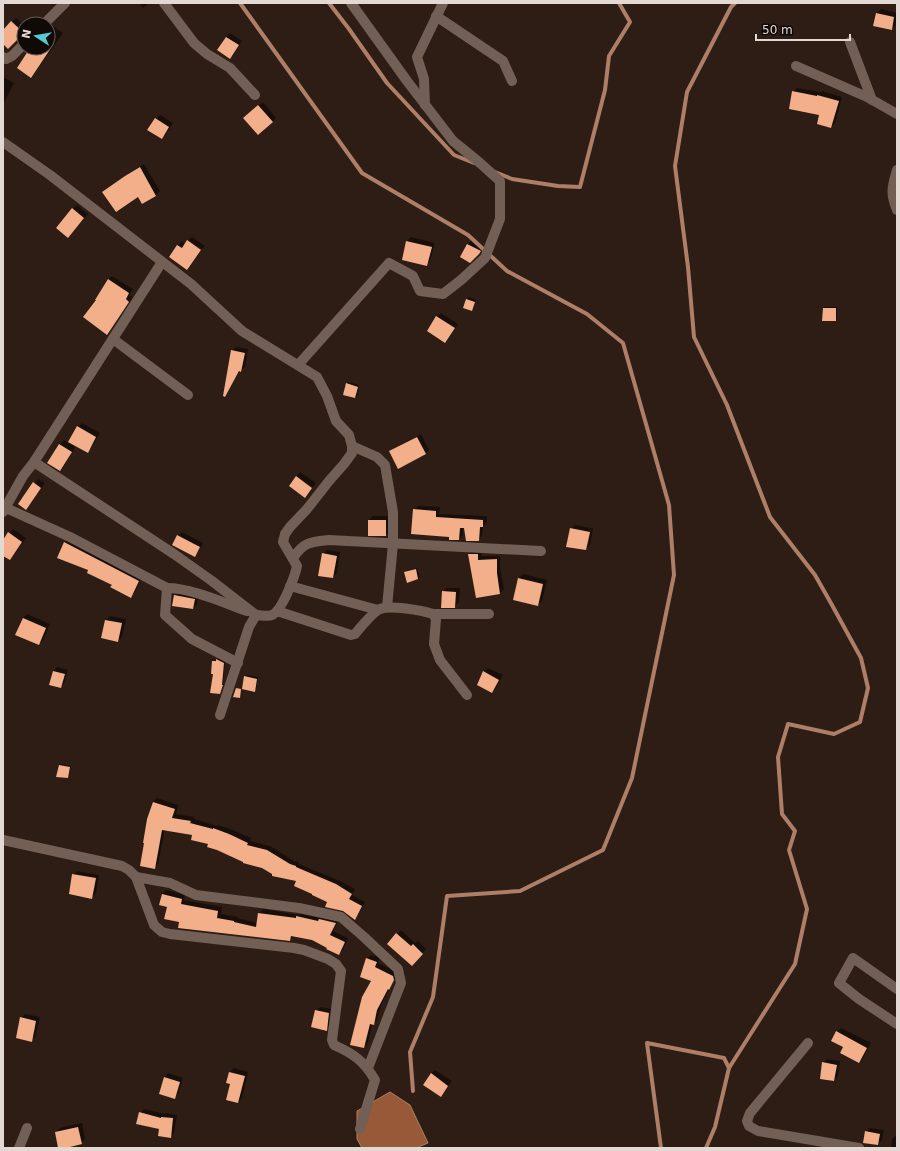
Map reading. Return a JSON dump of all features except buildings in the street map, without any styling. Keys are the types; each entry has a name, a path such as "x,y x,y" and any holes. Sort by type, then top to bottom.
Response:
{"street":[{"path":"52,16 65,3"},
{"path":"164,3 194,43 207,54 230,68 255,95"},
{"path":"298,365 389,263 413,276 420,291 443,294 485,258 500,219 500,181 453,142 351,3"},
{"path":"425,105 424,78 417,57 443,3"},
{"path":"436,16 503,61 512,81"},
{"path":"850,42 872,100"},
{"path":"3,57 6,59 16,52"},
{"path":"796,66 872,100 897,114"},
{"path":"3,142 50,175 191,284 242,331 317,377 327,396 336,421 349,435 352,453 285,534 284,542 297,566 295,576 277,612 271,616 256,615 197,594 177,588 168,588 70,537 5,510 23,476 34,462 162,262"},
{"path":"897,170 892,185 892,198 897,210"},
{"path":"112,339 188,395"},
{"path":"277,612 350,635 355,634 382,608 393,544 393,512 385,465 377,457 352,446"},
{"path":"34,462 174,554 256,615"},
{"path":"292,558 299,549 311,542 329,540 541,551"},
{"path":"290,586 382,608 423,611 433,614 489,614"},
{"path":"168,588 165,615 192,639 238,663"},
{"path":"433,614 436,620 434,644 440,660 467,695"},
{"path":"220,715 250,628 256,615"},
{"path":"3,840 122,866 129,870 136,877 154,925 162,932 294,948 304,950 336,964 341,971 332,1040 334,1045 350,1052 368,1068 375,1080 360,1129"},
{"path":"136,877 170,883 196,895 299,908 341,917 398,969 401,983 368,1068"},
{"path":"897,989 853,958 839,983 859,999 897,1024"},
{"path":"808,1043 750,1113 747,1122 749,1126 758,1131 859,1148"},
{"path":"19,1148 27,1128"}],"shaded area":[{"path":"390,1092 410,1105 428,1143 416,1148 362,1148 357,1139 357,1111"}],"waterway":[{"path":"240,3 362,173 468,235 507,271 587,314 623,343 669,505 674,575 632,778 603,850 520,891 447,896 433,997 410,1052 413,1091"},
{"path":"329,3 387,83 454,155 474,163"},
{"path":"495,172 512,179 558,186 580,187 605,90 609,56 630,22 619,3"},
{"path":"729,1068 795,964 807,909 789,850 795,831 782,814 778,757 788,724 834,734 860,722 868,688 861,658 815,575 770,517 727,405 694,337 688,267 675,166 687,92 731,7 735,3"},
{"path":"661,1148 647,1043 724,1058 729,1068 715,1127 706,1148"}]}
